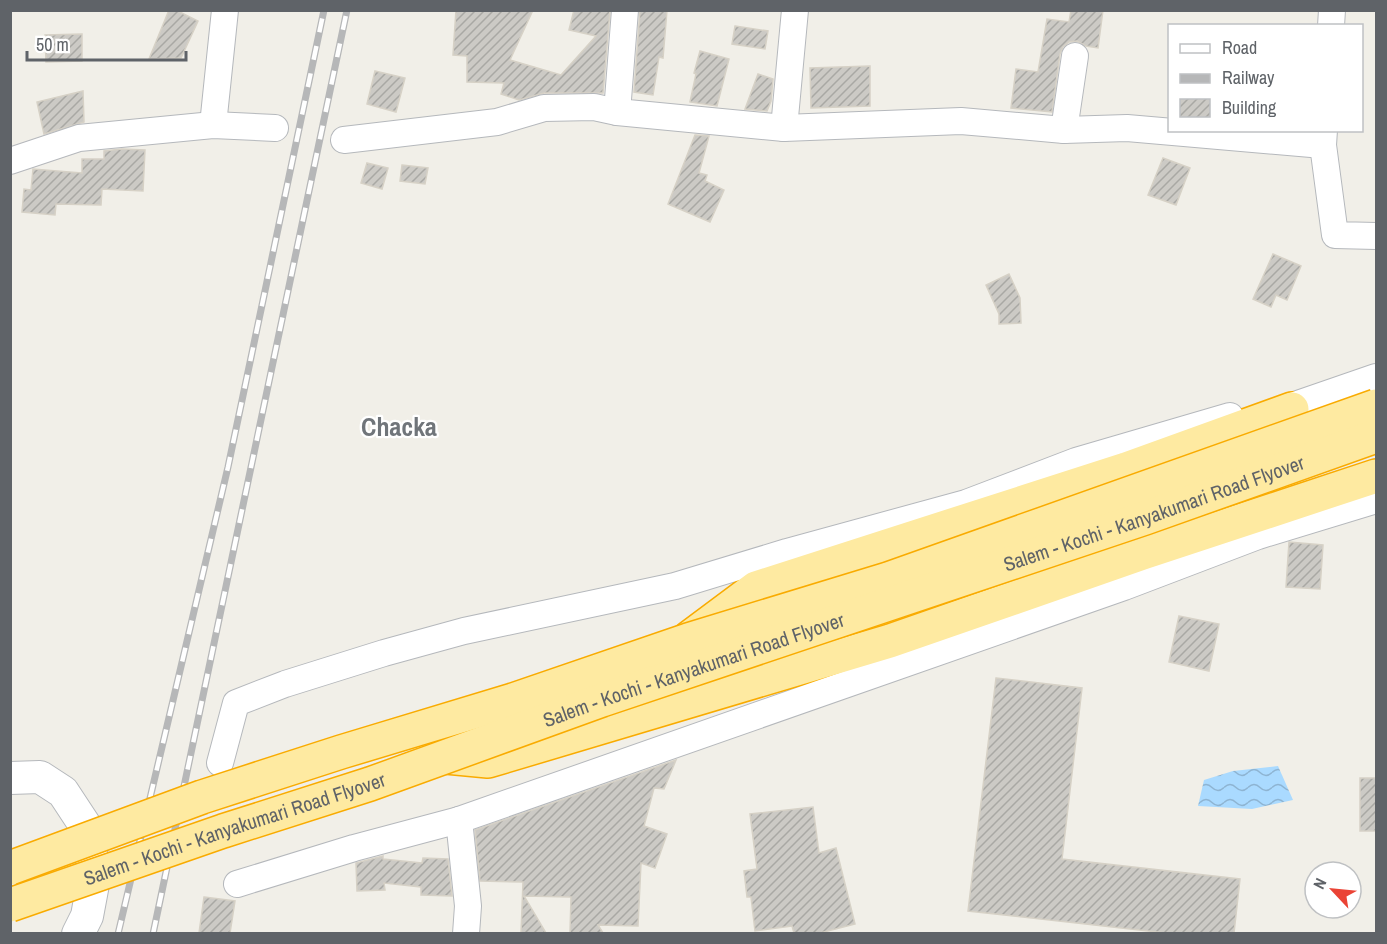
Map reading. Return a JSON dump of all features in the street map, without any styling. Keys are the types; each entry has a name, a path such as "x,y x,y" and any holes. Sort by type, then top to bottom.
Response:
{"highway":[{"name":"Salem - Kochi - Kanyakumari Road Flyover","path":"10,868 202,797 513,700 688,639 888,579 1377,406"},
{"path":"688,639 756,588 1126,469 1292,409"},
{"name":"Salem - Kochi - Kanyakumari Road Flyover","path":"10,905 446,757 602,700 1145,519 1377,436"},
{"path":"446,757 488,761 867,648 1143,553 1371,485"}],"street":[{"path":"213,124 225,10"},
{"path":"617,112 626,10"},
{"path":"784,128 795,10"},
{"path":"1064,130 1075,56"},
{"path":"344,140 497,122 544,108 594,107 617,112 784,128 961,122 1064,130 1127,128 1168,130"},
{"path":"10,161 79,138 213,124 275,128"},
{"path":"1205,132 1323,138 1335,235 1377,236"},
{"path":"220,763 236,703 285,684 464,631 675,586 787,552 966,503 1076,461 1247,411 1292,409 1377,380"},
{"path":"237,884 354,848 459,820 1124,587 1258,536 1371,485"},
{"path":"10,778 40,777 63,792 90,833 93,884 87,916 78,933"},
{"path":"459,820 468,906 466,933"}],"water":[{"path":"1278,766 1293,800 1252,809 1198,806 1204,780 1233,771"}],"building":[{"path":"169,10 176,10 198,21 181,58 149,59"},
{"path":"456,10 533,10 510,60 561,75 596,36 569,30 574,10 610,10 603,93 544,93 519,100 501,94 504,83 467,82 467,56 453,55"},
{"path":"640,10 667,10 663,58 659,57 653,95 634,92"},
{"path":"1071,10 1103,10 1098,48 1086,46 1077,41 1069,42 1063,47 1052,112 1011,108 1016,69 1038,72 1047,19 1069,22"},
{"path":"735,26 768,31 765,49 732,44"},
{"path":"82,34 82,61 46,62 45,35"},
{"path":"700,51 729,59 717,106 690,102"},
{"path":"870,66 870,106 811,108 810,68"},
{"path":"375,71 405,78 396,112 367,104"},
{"path":"758,74 773,79 771,101 767,111 745,109"},
{"path":"83,91 84,122 44,134 37,102"},
{"path":"695,135 709,136 699,173 707,175 705,181 724,190 710,222 668,204"},
{"path":"145,150 143,191 102,189 101,205 56,204 55,215 22,212 24,189 31,190 33,169 82,173 82,159 104,159 104,151"},
{"path":"1163,158 1190,168 1176,205 1148,195"},
{"path":"367,163 388,168 382,189 361,183"},
{"path":"402,165 428,168 425,184 400,181"},
{"path":"1273,254 1301,266 1287,300 1276,295 1271,307 1253,299"},
{"path":"1009,274 1020,298 1021,323 999,324 999,314 986,285"},
{"path":"1289,542 1323,545 1320,589 1286,587"},
{"path":"1179,616 1219,624 1209,671 1169,662"},
{"path":"996,678 1082,688 1062,859 1240,879 1234,933 1166,933 968,911"},
{"path":"676,760 664,789 654,788 644,826 667,834 655,868 641,863 638,926 598,925 603,933 570,933 571,897 524,896 546,933 521,933 523,882 480,881 475,830"},
{"path":"1360,778 1377,778 1377,831 1360,831"},
{"path":"813,807 819,853 836,848 855,924 820,933 794,933 792,926 755,931 751,897 747,897 744,871 757,869 750,814"},
{"path":"383,856 383,859 422,863 423,858 448,859 452,896 421,895 421,887 384,883 385,890 357,891 356,863"},
{"path":"204,897 235,901 230,933 199,933"}],"railway":[{"path":"118,934 228,467 324,10"},
{"path":"153,934 347,10"}],"district":[{"name":"Chacka","path":"399,427"}]}
